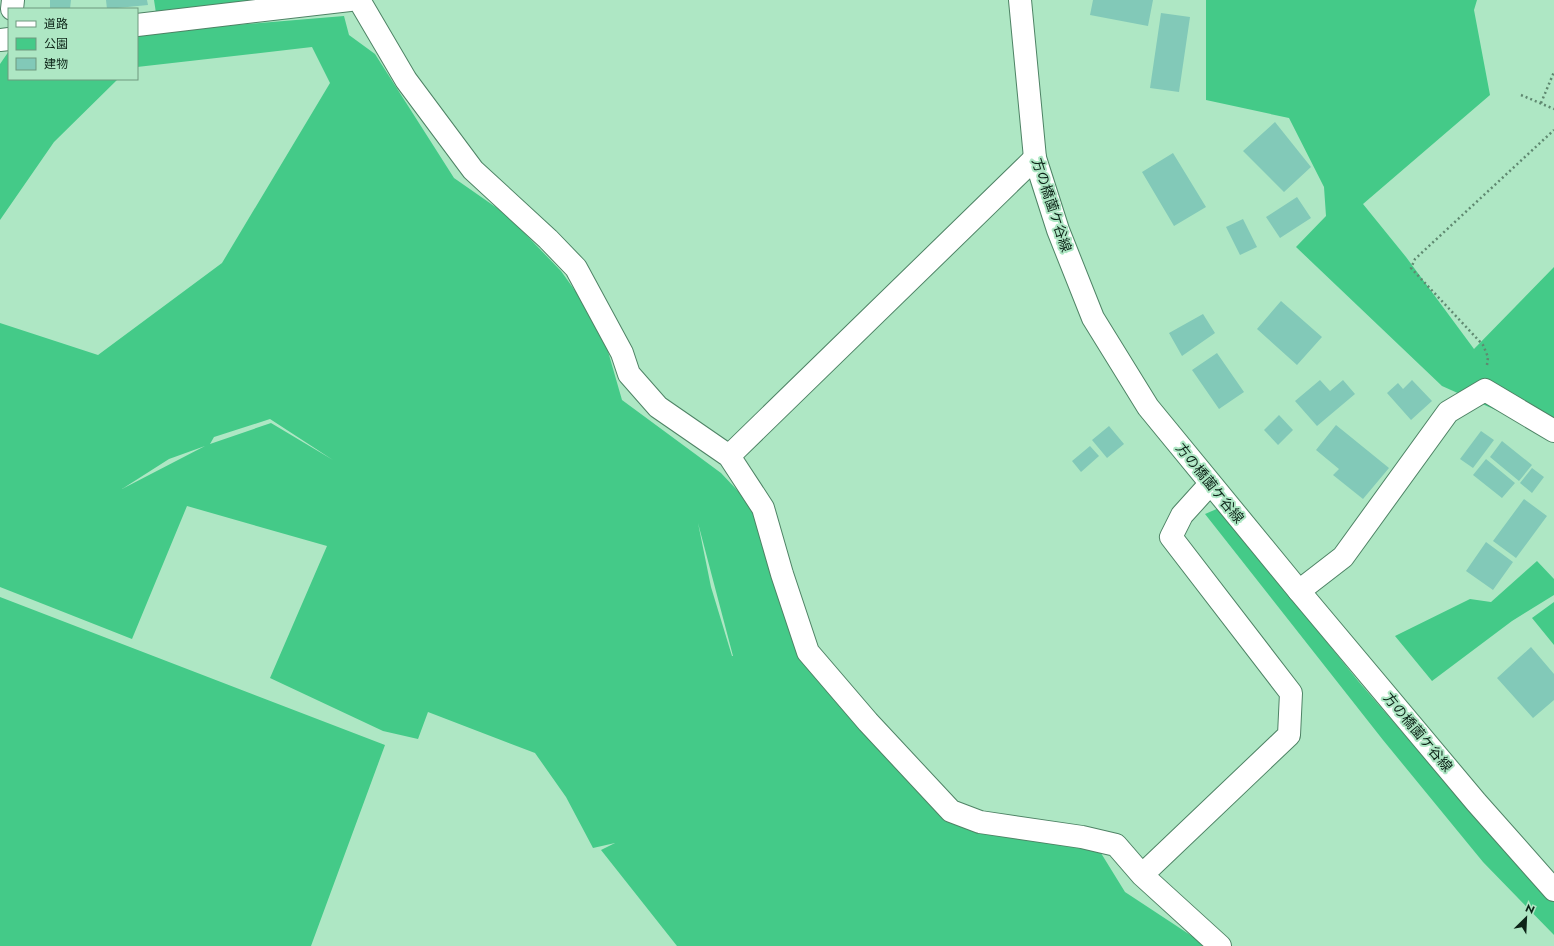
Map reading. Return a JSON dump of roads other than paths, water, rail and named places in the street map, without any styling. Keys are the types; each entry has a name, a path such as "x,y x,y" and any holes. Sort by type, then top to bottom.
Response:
{"street":[{"path":"138,25 308,3 350,0"},
{"path":"359,0 406,80 473,170 576,268 622,354 629,374 658,407 729,456 762,508 808,652 868,722 951,811 980,822 1082,837 1116,845 1142,875 1220,946"},
{"name":"方の橋薗ケ谷線","path":"1020,0 1035,158 1058,230 1093,318 1148,407 1210,484 1476,802 1554,890"},
{"path":"729,456 1035,158"},
{"path":"1299,591 1344,557 1448,412 1485,390 1554,431"},
{"path":"1142,875 1289,735 1291,693 1171,538 1182,515 1210,484"}]}
